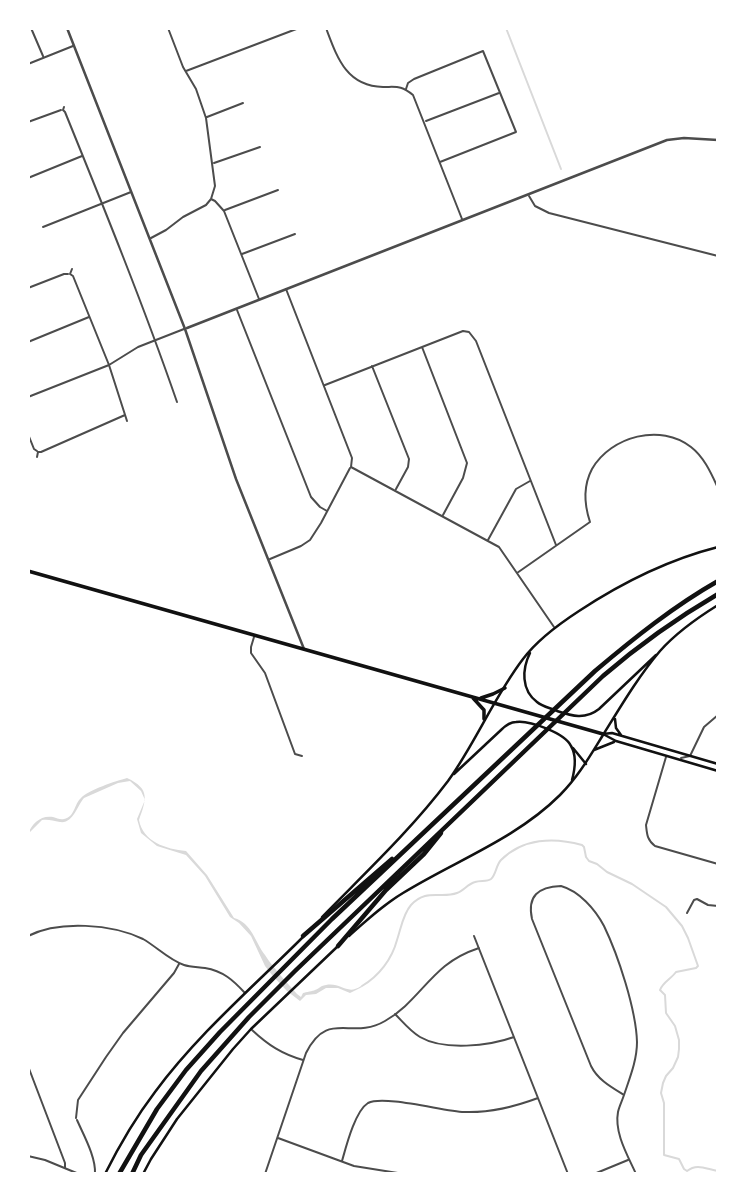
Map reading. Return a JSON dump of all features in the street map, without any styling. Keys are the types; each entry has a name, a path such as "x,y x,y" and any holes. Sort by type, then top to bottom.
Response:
{"highway":[{"path":"28,570 603,734"},
{"path":"119,1174 157,1109 186,1070 332,919 595,671 687,598 718,581"},
{"path":"132,1174 141,1154 201,1071 295,971 603,676 631,652 718,594"},
{"path":"479,699 505,688"},
{"path":"471,697 484,710 484,719"},
{"path":"338,946 386,890 424,854 456,815"},
{"path":"303,936 432,824"}],"main road":[{"path":"105,1174 119,1147 155,1092 191,1048 399,838 437,795 523,658 554,628 603,595 666,563 718,547"},
{"path":"534,647 524,664 523,672 524,682 535,701 572,716 594,713 687,627 718,605"},
{"path":"143,1174 177,1119 251,1029 377,910 502,838 559,796 586,764 640,677 661,650"},
{"path":"615,717 615,728 624,737"},
{"path":"450,777 507,724 516,722 543,727 557,733 586,764"},
{"path":"603,734 612,733 718,764"},
{"path":"603,734 616,741 718,771"},
{"path":"594,750 616,741"},
{"path":"571,783 575,764 572,747"}],"street":[{"path":"31,28 43,57"},
{"path":"67,28 185,328 236,479 305,650"},
{"path":"150,239 202,208 211,199 215,186 206,118 168,28"},
{"path":"186,71 299,28"},
{"path":"326,28 338,58 354,77 377,87 397,86 406,89 413,96 462,219"},
{"path":"28,64 74,45"},
{"path":"406,89 408,83 414,79 483,51 516,132 440,162"},
{"path":"424,121 500,92"},
{"path":"206,118 243,103"},
{"path":"28,122 63,108 155,339 177,402"},
{"path":"28,397 109,365 155,339 667,140 718,140"},
{"path":"213,164 260,147"},
{"path":"28,178 83,156"},
{"path":"224,211 278,190"},
{"path":"43,227 132,191"},
{"path":"528,194 535,206 548,213 718,256"},
{"path":"211,199 224,211 259,299"},
{"path":"242,254 295,234"},
{"path":"69,274 72,269"},
{"path":"28,288 64,274 73,276 109,365 127,421"},
{"path":"268,559 310,540 351,467 352,458 286,289"},
{"path":"237,308 311,497 320,508 327,511"},
{"path":"28,342 90,317"},
{"path":"324,386 463,331 469,332 475,337 556,545"},
{"path":"422,347 467,463 463,478 442,516"},
{"path":"373,366 409,459 408,467 395,490"},
{"path":"38,452 125,415"},
{"path":"28,434 38,452"},
{"path":"517,573 590,522 585,497 587,483 602,455 614,446 636,437 663,435 679,440 692,448 711,472 718,488"},
{"path":"37,457 38,452"},
{"path":"351,467 502,550 554,628"},
{"path":"488,540 516,489 531,480"},
{"path":"255,636 251,653 265,673 295,754 302,756"},
{"path":"676,759 690,756 704,727 718,715"},
{"path":"666,756 646,825 650,842 655,846 718,864"},
{"path":"624,1095 594,1073 532,919 530,903 546,888 569,888 588,904 603,925 624,980 637,1040 635,1062 624,1095 618,1113 618,1122 622,1141 636,1174"},
{"path":"687,912 697,899 708,905 718,906"},
{"path":"28,936 57,927 112,929 142,939 179,963 221,972 245,993"},
{"path":"474,936 568,1174"},
{"path":"264,1174 313,1040 331,1028 357,1029 386,1020 405,1007 446,965 479,948"},
{"path":"95,1174 96,1169 77,1119 78,1100 122,1033 174,973 179,963"},
{"path":"395,1014 423,1039 438,1043 487,1045 515,1036"},
{"path":"251,1029 274,1048 304,1060"},
{"path":"28,1066 65,1168"},
{"path":"342,1161 354,1124 362,1109 370,1102 383,1101 474,1112 504,1109 538,1098"},
{"path":"277,1138 370,1169 404,1174"},
{"path":"28,1156 79,1174"},
{"path":"594,1174 629,1159"}],"shaded area":[{"path":"127,778 140,786 145,799 130,781 118,783 84,798 68,820 42,820 28,834 32,826 41,819 68,818 85,795"},
{"path":"145,801 139,820 145,834 163,846 186,851 207,875 234,918 249,928 269,960 297,994 301,997 303,993 326,985 352,990 362,987 350,993 338,988 326,988 316,994 306,995 300,1001 287,991 265,966 251,936 230,917 205,876 186,855 157,846 141,833 137,819"}],"waterway":[{"path":"506,28 561,169"},
{"path":"362,986 374,977 388,960 406,913 417,900 428,895 457,893 472,883 491,879 501,860 529,843 550,840 582,845 589,861 632,884 666,907 688,938 698,966 676,972 660,990 665,995 666,1013 675,1026 679,1040 678,1057 666,1076 661,1093 664,1103 664,1155 679,1159 687,1171 698,1167 718,1171"}]}
